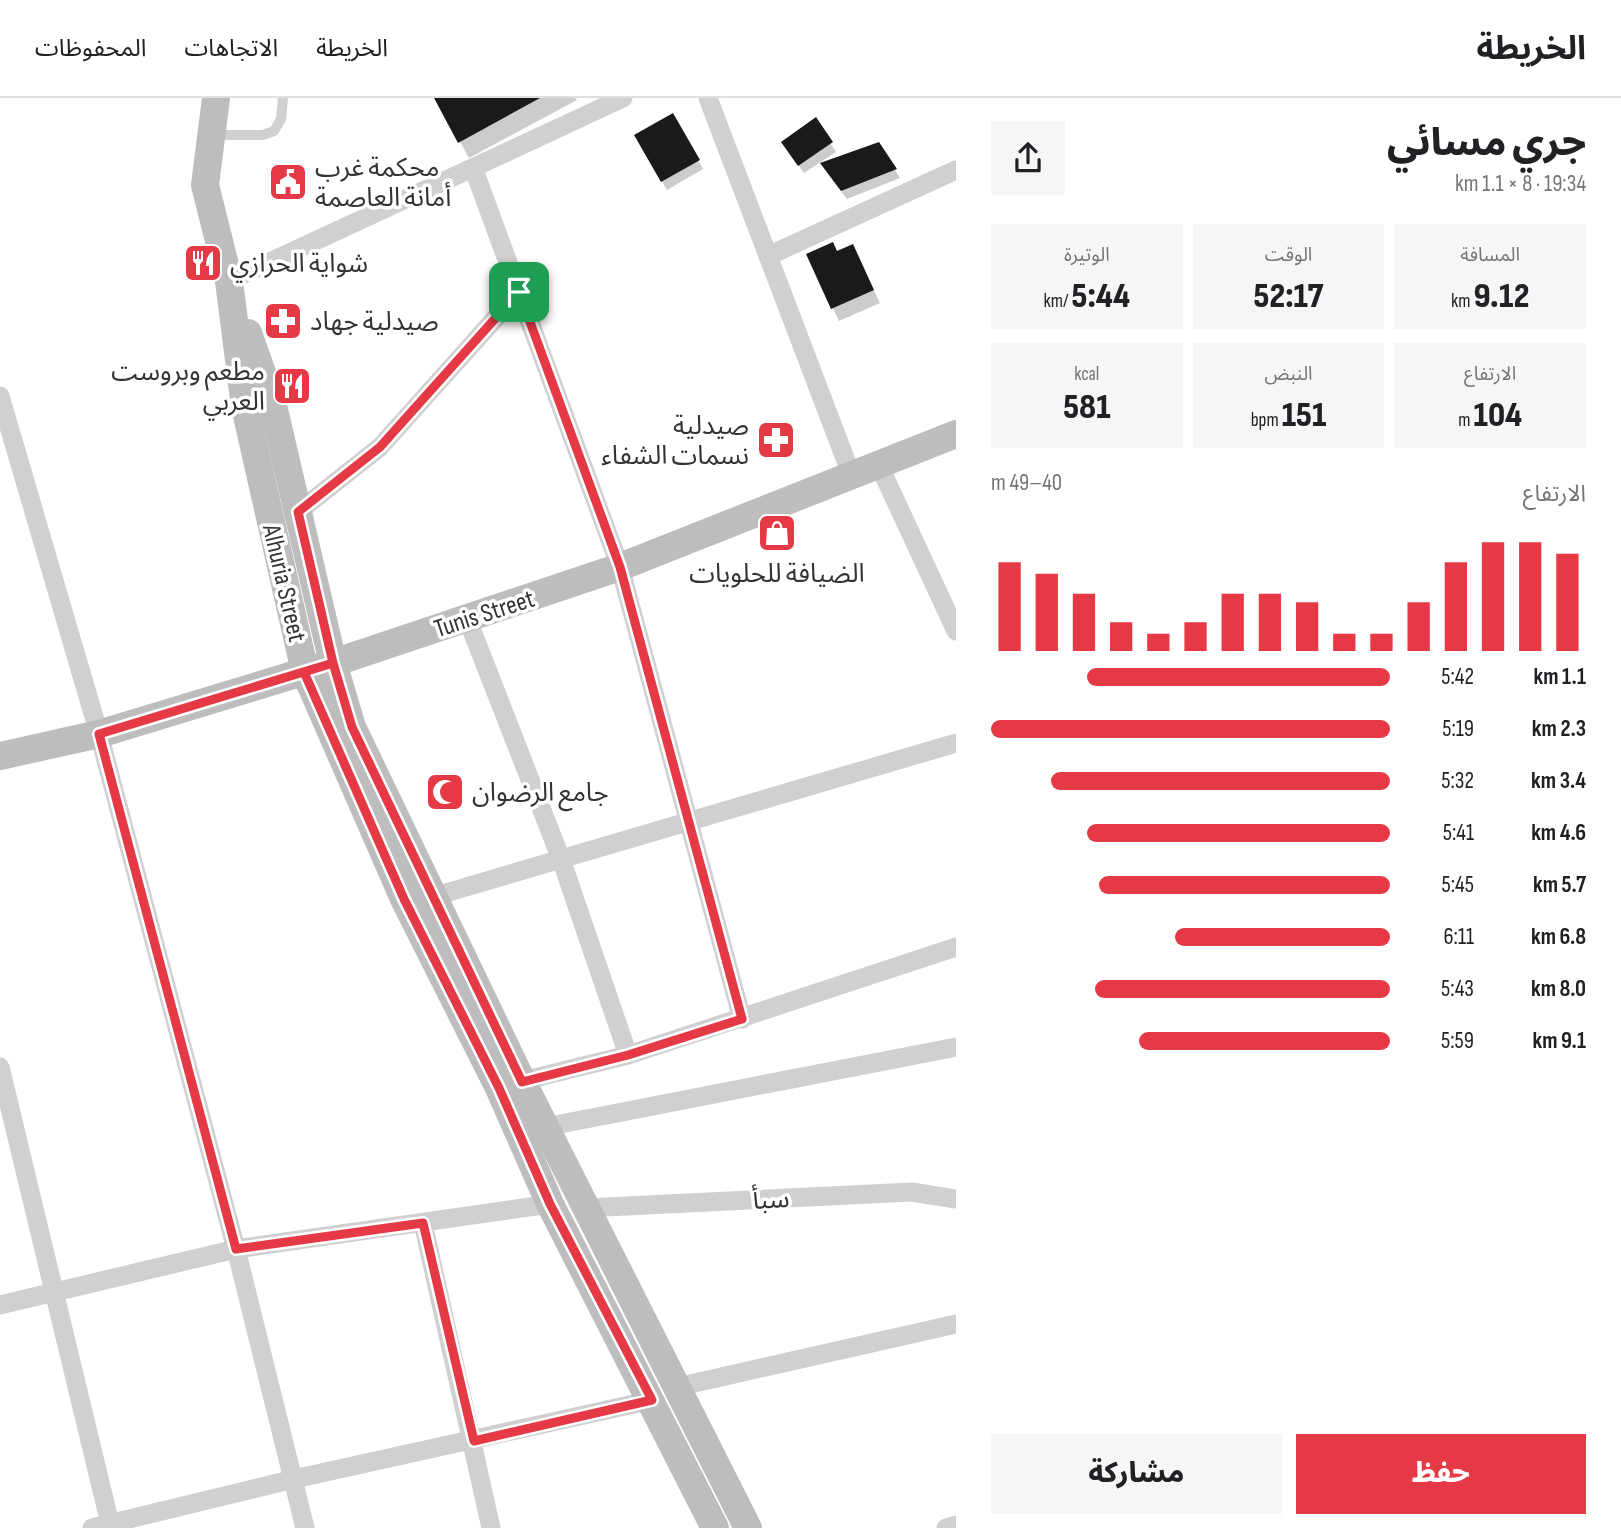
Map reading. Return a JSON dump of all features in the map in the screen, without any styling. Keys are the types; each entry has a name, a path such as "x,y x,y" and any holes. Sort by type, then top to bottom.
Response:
{"street":[{"name":"Alhuria Street","path":"216,98 205,185 229,281 246,407 304,672 404,899 499,1088 550,1204 715,1528"},
{"path":"708,98 851,474"},
{"path":"611,101 474,170 229,281 272,401 333,663 352,727 522,1082 748,1528"},
{"path":"474,170 620,567 742,1019"},
{"path":"768,256 956,170"},
{"path":"298,512 380,447 519,292"},
{"path":"0,396 99,734 236,1249 305,1528"},
{"name":"Tunis Street","path":"0,756 99,734 304,672 620,567 956,434"},
{"path":"878,463 956,631"},
{"path":"467,618 561,859 628,1055"},
{"path":"432,897 956,743"},
{"path":"522,1082 628,1055 956,947"},
{"path":"545,1127 956,1047"},
{"path":"0,1067 56,1291 105,1527 294,1479 652,1400"},
{"name":"سبأ","path":"585,1208 912,1192 956,1199"},
{"path":"0,1305 236,1249 550,1204"},
{"path":"423,1223 474,1441 491,1528"},
{"path":"677,1387 956,1324"},
{"path":"946,1528 956,1525"}],"lane":[{"path":"212,135 263,135 274,131 281,118 283,98"}],"building":[{"path":"434,98 540,98 458,143"},
{"path":"673,113 700,160 661,182 634,135"},
{"path":"816,117 833,142 798,166 781,142"},
{"path":"879,142 897,169 841,191 820,163"},
{"path":"833,242 837,251 853,244 874,290 831,309 806,254"}],"place":[{"name":"محكمة غرب أمانة العاصمة","path":"288,182"},
{"name":"شواية الحرازي","path":"203,263"},
{"name":"صيدلية جهاد","path":"283,321"},
{"name":"مطعم وبروست العربي","path":"292,386"},
{"name":"صيدلية نسمات الشفاء","path":"776,440"},
{"name":"الضيافة للحلويات","path":"777,533"},
{"name":"جامع الرضوان","path":"445,792"}],"route":[{"path":"519,292 380,447 298,512 333,663 99,734 236,1249 423,1223 474,1441 652,1400 550,1204 499,1088 404,899 304,672 333,663 352,727 522,1082 628,1055 742,1019 620,567 519,292"}]}
